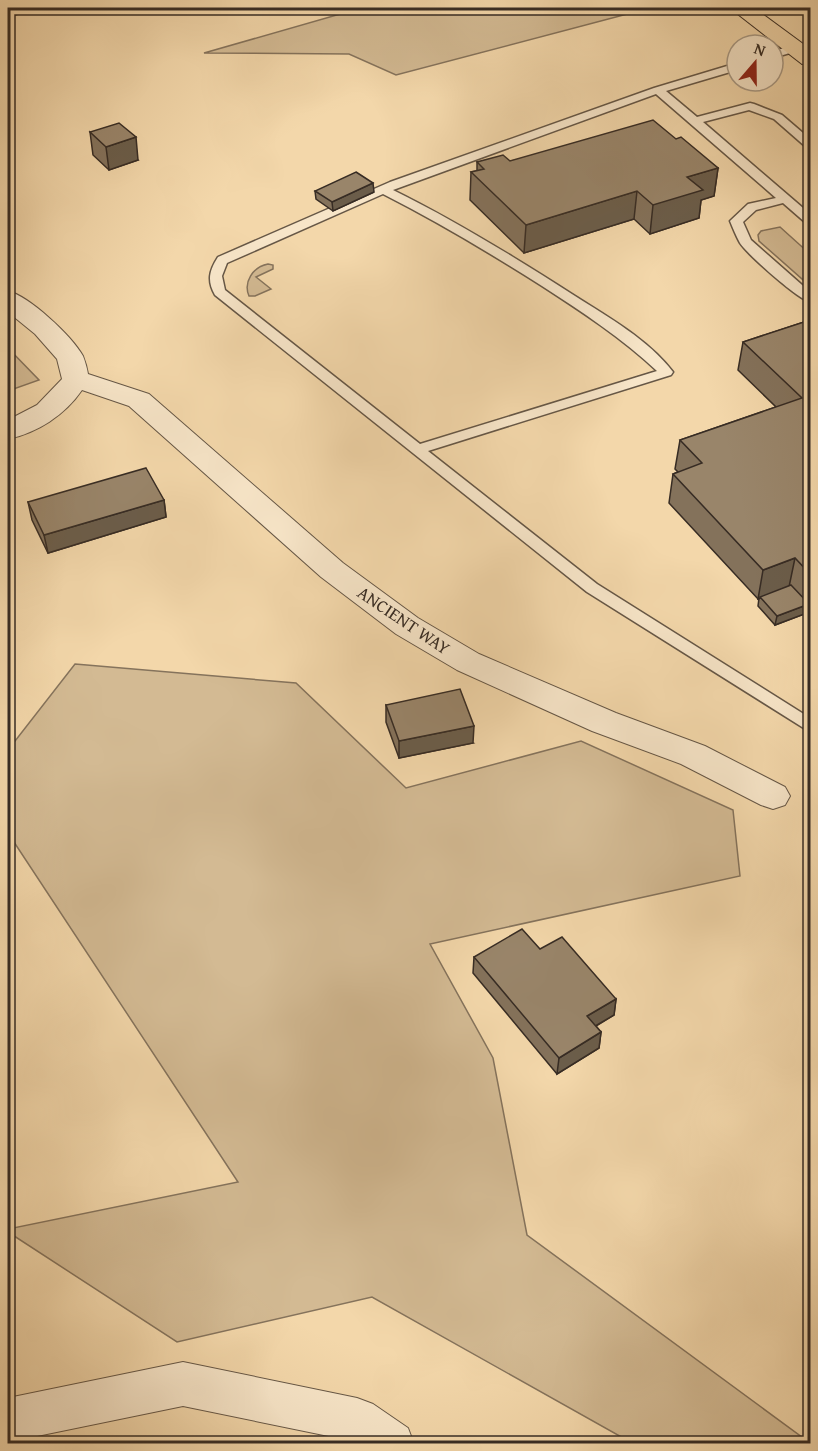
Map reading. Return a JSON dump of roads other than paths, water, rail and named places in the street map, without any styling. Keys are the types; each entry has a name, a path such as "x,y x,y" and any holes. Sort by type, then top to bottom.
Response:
{"main road":[{"path":"741,8 803,54"}],"street":[{"path":"8,299 44,328 70,357 76,379 63,399 39,417 8,430"},
{"name":"ANCIENT WAY","path":"76,379 139,400 332,570 407,626 468,662 604,722 693,755 773,796"},
{"path":"8,1420 183,1384 357,1420 392,1443"}],"lane":[{"path":"8,14 22,10"},
{"path":"785,55 803,54"},
{"path":"725,70 658,90 383,190 222,260 214,272 215,282 220,292 592,588 810,726"},
{"path":"658,90 786,199 807,214"},
{"path":"695,121 750,106 778,117 810,144"},
{"path":"383,190 417,206 498,253 594,314 636,343 666,372 418,449"},
{"path":"786,199 752,207 736,221 746,242 810,298"}]}
